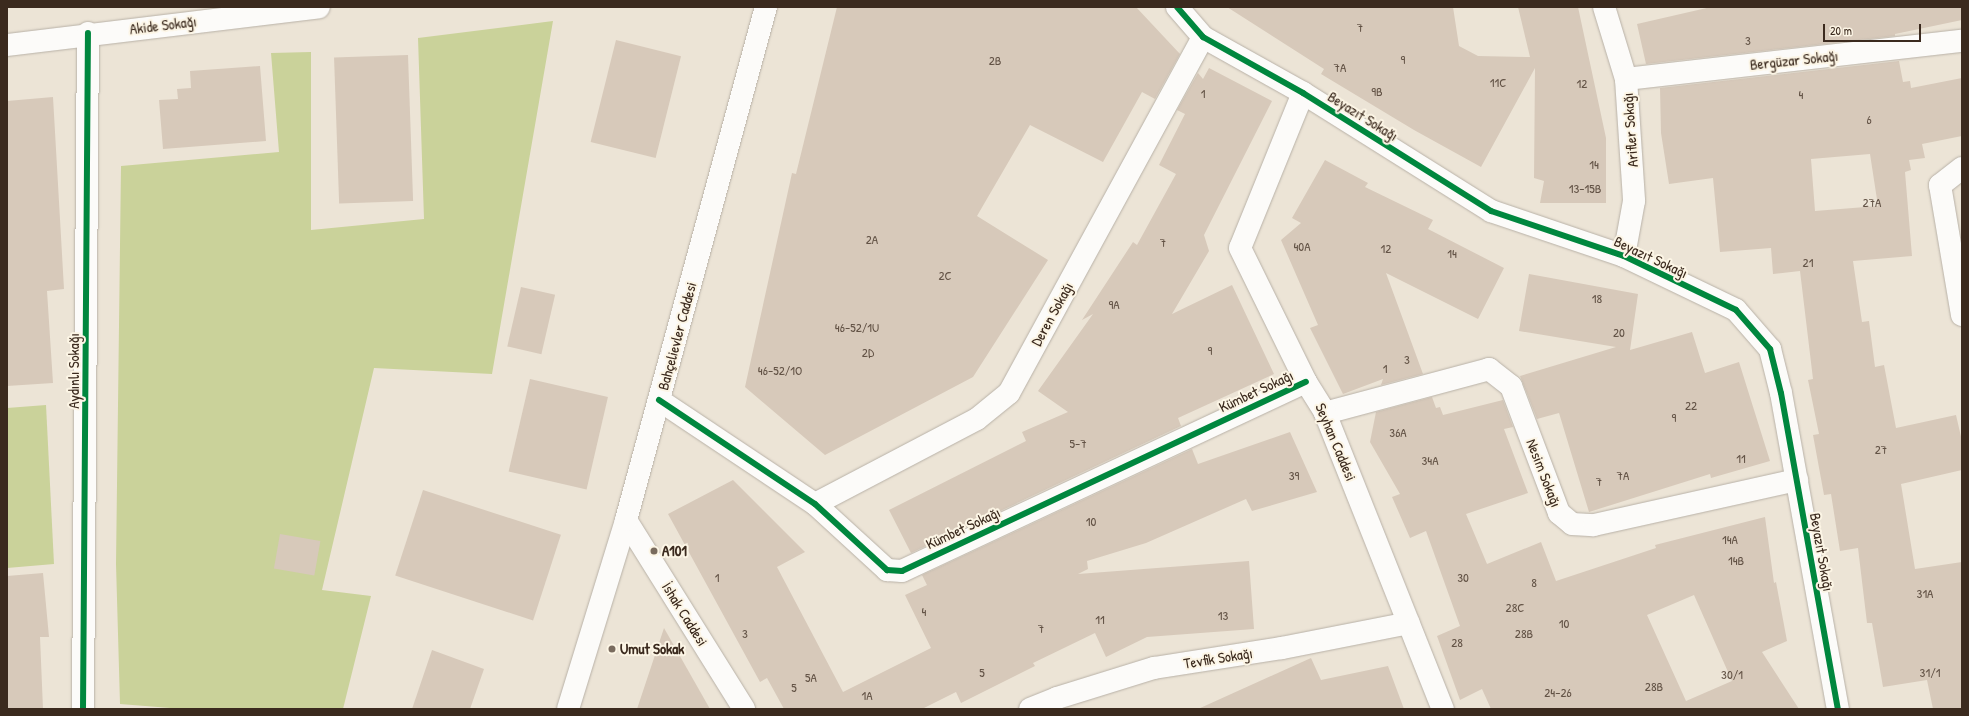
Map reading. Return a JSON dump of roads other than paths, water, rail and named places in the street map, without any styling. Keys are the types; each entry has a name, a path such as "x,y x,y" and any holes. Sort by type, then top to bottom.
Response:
{"street":[{"name":"Akide Sokağı","path":"7,44 319,7"},
{"name":"Bahçelievler Caddesi","path":"568,709 626,520 766,7"},
{"name":"Beyazıt Sokağı","path":"1177,7 1203,37 1303,93 1490,211 1624,256 1736,310 1770,348 1781,393 1838,709"},
{"name":"Arifler Sokağı","path":"1604,7 1626,79 1634,200 1624,256"},
{"name":"Aydınlı Sokağı","path":"83,709 88,34"},
{"name":"Deren Sokağı","path":"815,504 977,419 1009,393 1203,37"},
{"name":"Bergüzar Sokağı","path":"1626,79 1962,41"},
{"name":"Seyhan Caddesi","path":"1303,93 1240,248 1306,382 1326,413 1443,709"},
{"path":"1962,168 1940,185 1962,315"},
{"name":"Nesim Sokağı","path":"1326,413 1489,369 1511,386 1559,513 1572,524 1594,525 1797,480"},
{"name":"Kümbet Sokağı","path":"659,400 815,504 887,570 902,571 1306,382"},
{"name":"İshak Caddesi","path":"626,520 744,709"},
{"name":"Tevfik Sokağı","path":"1030,709 1057,698 1154,668 1282,648 1409,624"}],"place":[{"name":"A101","path":"654,551"},
{"name":"Umut Sokak","path":"612,649"}]}
